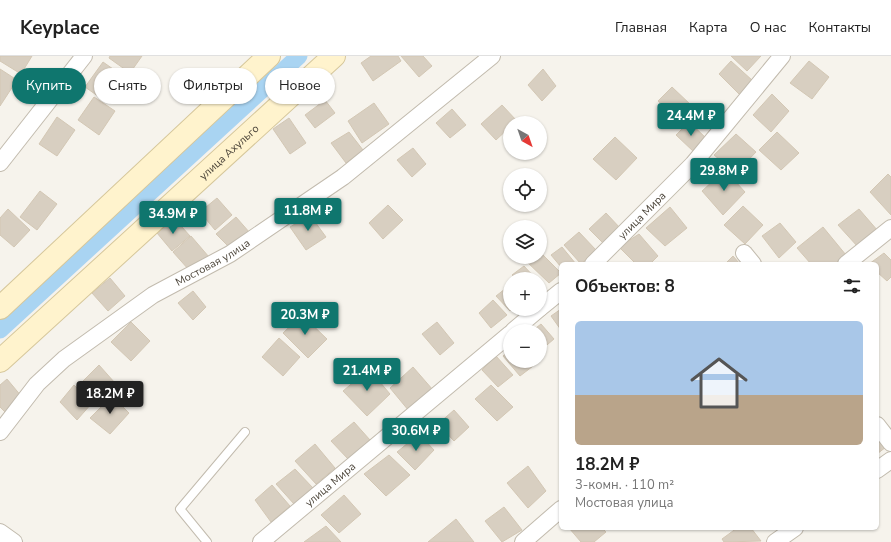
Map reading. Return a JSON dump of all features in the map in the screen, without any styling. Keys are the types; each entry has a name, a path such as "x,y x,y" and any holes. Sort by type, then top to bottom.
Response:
{"main road":[{"path":"0,308 269,56"},
{"name":"улица Ахульго","path":"0,361 334,56"}],"street":[{"path":"0,162 84,56"},
{"name":"Мостовая улица","path":"0,432 37,384 64,359 153,295 230,254 343,177 492,56"},
{"name":"улица Мира","path":"595,262 693,164 782,56"},
{"path":"848,262 891,228"},
{"path":"547,303 559,293"},
{"path":"522,324 531,316"},
{"name":"улица Мира","path":"260,542 503,340"},
{"path":"879,428 891,443"},
{"path":"879,469 891,460"},
{"path":"523,542 559,511"},
{"path":"775,542 792,530"},
{"path":"0,532 14,542"}],"lane":[{"path":"207,542 180,510 245,432"}],"building":[{"path":"0,56 32,56 25,68 12,68 0,61"},
{"path":"110,56 142,56 134,68 123,68 109,58"},
{"path":"371,56 398,56 401,61 373,81 361,63"},
{"path":"401,56 423,56 432,66 419,77"},
{"path":"731,56 761,56 747,71"},
{"path":"731,61 753,81 741,96 719,74"},
{"path":"809,61 829,77 812,99 790,83"},
{"path":"103,62 112,68 99,68"},
{"path":"0,69 12,77 12,88 0,106"},
{"path":"543,69 556,86 542,101 528,85"},
{"path":"94,74 94,93 86,88"},
{"path":"672,87 691,105 678,119 658,101"},
{"path":"772,94 789,111 771,132 753,115"},
{"path":"94,97 94,104 104,104 115,111 99,135 78,120"},
{"path":"374,103 389,124 362,143 348,121"},
{"path":"320,104 328,104 335,113 315,128 305,115"},
{"path":"502,105 512,116 503,116 503,134 496,140 481,124"},
{"path":"452,109 466,125 450,138 436,123"},
{"path":"57,117 75,130 57,156 39,144"},
{"path":"289,118 306,143 290,154 273,129"},
{"path":"689,122 706,138 694,152 676,135"},
{"path":"349,132 363,150 346,163 331,143"},
{"path":"777,132 799,153 781,170 759,150"},
{"path":"736,134 756,152 736,173 714,155"},
{"path":"615,137 637,158 616,180 593,159"},
{"path":"413,148 426,164 412,177 397,160"},
{"path":"725,170 745,192 723,215 702,191"},
{"path":"888,174 891,177 891,215 870,192"},
{"path":"40,191 57,204 37,230 20,217"},
{"path":"217,198 232,215 215,230 200,212"},
{"path":"388,205 403,220 383,239 369,223"},
{"path":"743,206 763,225 745,244 724,225"},
{"path":"670,207 687,228 665,246 646,228"},
{"path":"8,209 30,230 14,247 0,235 0,218"},
{"path":"859,209 878,231 858,247 838,225"},
{"path":"606,213 621,229 604,244 589,229"},
{"path":"310,215 326,237 306,250 290,227"},
{"path":"236,217 250,233 231,249 216,234"},
{"path":"174,218 190,236 172,251 157,233"},
{"path":"780,223 796,242 779,258 762,236"},
{"path":"823,227 846,255 837,262 809,262 797,248"},
{"path":"579,232 596,250 583,262 579,262 564,245"},
{"path":"639,234 658,256 652,262 634,262 619,247"},
{"path":"191,236 209,257 189,270 173,252"},
{"path":"562,247 574,262 559,262 559,265 551,255"},
{"path":"884,253 891,260 891,277 887,281 879,274 879,262 872,262"},
{"path":"733,256 738,262 727,262"},
{"path":"547,259 559,271 559,275 549,283 547,281 547,272 538,272 529,264 547,264"},
{"path":"524,266 530,272 516,272"},
{"path":"110,278 125,296 108,311 92,293"},
{"path":"503,290 503,304 496,296"},
{"path":"193,291 206,307 193,320 178,303"},
{"path":"493,300 503,311 503,316 506,316 491,328 479,313"},
{"path":"559,310 559,327 551,316"},
{"path":"302,315 327,339 308,358 283,333"},
{"path":"131,322 150,341 131,361 111,342"},
{"path":"437,322 454,343 440,355 422,334"},
{"path":"547,331 554,339 547,345"},
{"path":"279,338 300,357 283,376 262,357"},
{"path":"496,356 503,364 503,368 507,368 513,375 498,387 482,370"},
{"path":"99,365 115,383 97,402 80,384"},
{"path":"413,367 433,390 409,411 390,388"},
{"path":"513,368 530,368 520,376"},
{"path":"369,369 390,394 367,416 343,391"},
{"path":"7,379 22,397 5,412 0,407 0,385"},
{"path":"74,385 92,403 77,420 60,402"},
{"path":"491,385 513,407 497,421 475,399"},
{"path":"112,396 129,413 110,434 90,418"},
{"path":"454,410 469,427 454,441 438,424"},
{"path":"354,422 370,440 348,459 331,441"},
{"path":"419,434 434,450 415,470 397,452"},
{"path":"879,439 886,447 879,452"},
{"path":"315,444 335,468 316,484 295,461"},
{"path":"389,455 410,475 386,496 364,474"},
{"path":"528,466 546,491 528,508 507,483"},
{"path":"295,469 313,488 294,504 276,484"},
{"path":"272,485 290,506 271,522 255,500"},
{"path":"344,495 361,514 339,533 321,515"},
{"path":"504,507 522,530 502,542 485,521"},
{"path":"456,519 474,542 428,542"},
{"path":"326,526 341,542 304,542"},
{"path":"571,530 604,530 606,532 594,542 581,542"},
{"path":"734,530 753,530 761,541 724,542 722,539"}],"waterway":[{"path":"0,330 299,56"}]}
